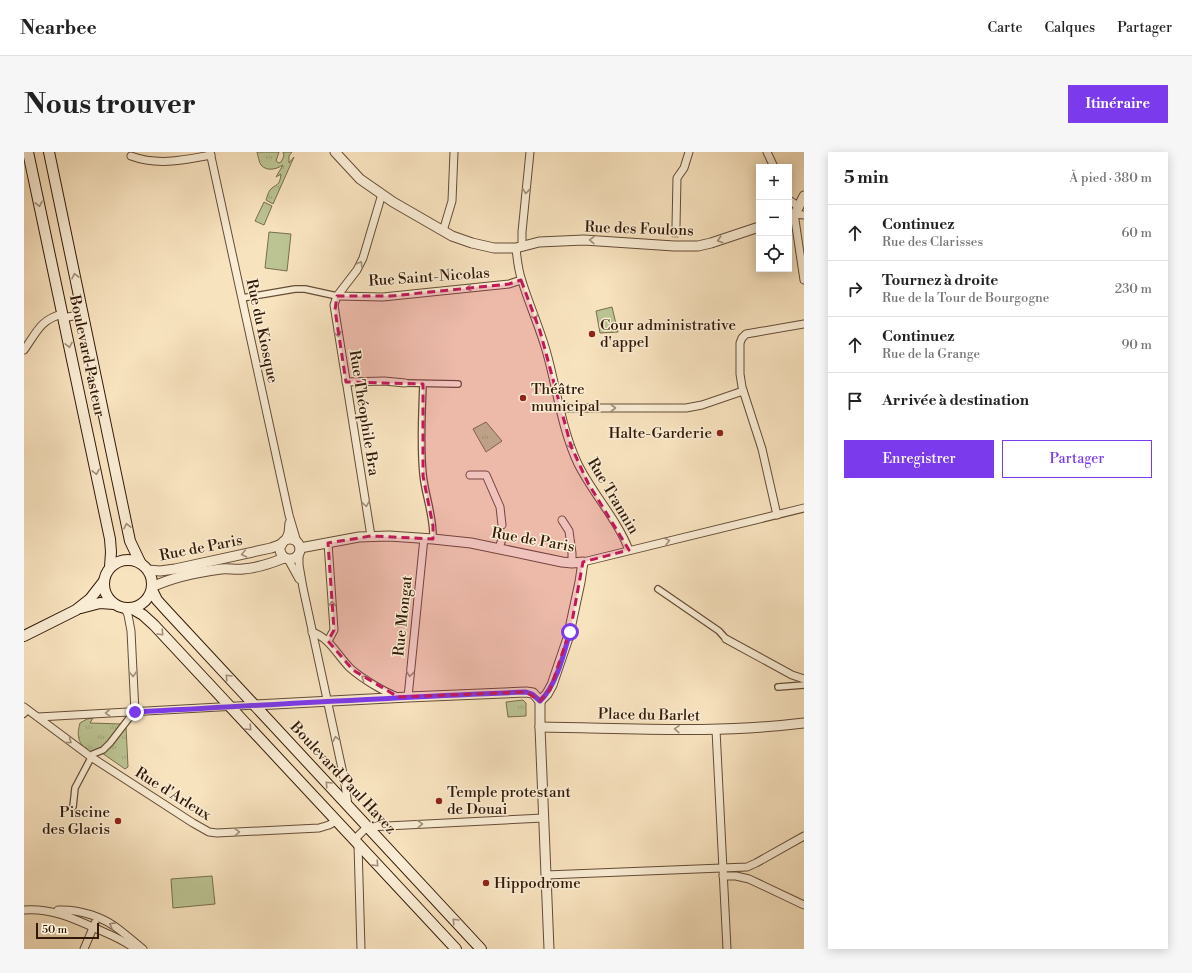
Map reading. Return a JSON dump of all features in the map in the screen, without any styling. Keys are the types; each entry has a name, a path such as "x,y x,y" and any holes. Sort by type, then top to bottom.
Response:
{"main road":[{"name":"Boulevard Pasteur","path":"28,152 110,539 110,568"},
{"name":"Boulevard Pasteur","path":"49,152 130,541 140,562"},
{"path":"114,604 104,588 106,574 110,568 119,561 126,559 140,562 148,570 152,578 152,589 147,599 143,603 128,608"},
{"path":"76,610 90,599 104,581"},
{"name":"Boulevard Paul Hayez","path":"152,589 157,600 482,949"},
{"path":"24,636 76,610 94,604 114,604 128,608 143,615 230,706 456,949"},
{"path":"24,644 42,628"}],"street":[{"name":"Rue des Foulons","path":"334,152 356,175 382,194 443,231 466,241 489,248 502,249 539,242 584,240 675,242 687,247 704,244 756,228"},
{"path":"443,231 452,198 454,152"},
{"name":"Rue Trannin","path":"530,152 522,232 519,247 521,280 540,331 554,378 560,408 571,446 588,483 621,533 629,550"},
{"path":"676,226 677,178 684,168 688,152"},
{"path":"767,152 773,164"},
{"path":"131,156 144,160 162,162 211,153"},
{"name":"Rue du Kiosque","path":"211,153 288,515 299,548 299,568 344,778 348,805"},
{"path":"242,298 295,289 305,289 337,296 357,270 364,258 382,194"},
{"path":"804,196 797,213 795,225 804,280"},
{"name":"Rue Saint-Nicolas","path":"337,296 387,296 509,284 521,280"},
{"name":"Rue Théophile Bra","path":"337,296 335,301 335,310 371,536"},
{"path":"24,350 46,320 52,316 83,314"},
{"path":"777,515 762,449 743,391 740,374 740,343 742,338 749,333 804,324"},
{"path":"346,382 384,381 423,384 458,384"},
{"path":"423,384 421,444 423,476 434,526 429,538"},
{"path":"560,408 686,408 702,406 743,391"},
{"path":"470,475 486,475 500,506 502,525"},
{"name":"Rue de Paris","path":"299,548 371,536 429,538 499,548 572,563 583,562 804,508"},
{"name":"Rue du Kiosque","path":"283,543 289,527 288,515"},
{"path":"562,520 569,531 572,563"},
{"path":"499,548 503,536"},
{"name":"Rue Mongat","path":"408,697 429,538"},
{"path":"286,558 294,559 299,548 291,539 283,543 280,551 286,558 303,588"},
{"name":"Rue de Paris","path":"148,570 160,571 175,569 270,548 283,543"},
{"path":"328,543 334,630 328,641"},
{"name":"Rue de Paris","path":"152,589 164,582 177,578 222,569 247,568 286,558"},
{"path":"549,949 543,818 540,701 552,686 568,638 583,562"},
{"path":"658,589 719,631 726,639 804,680"},
{"path":"73,807 75,788 91,757 93,754 103,750 110,743 133,712 131,631 128,608"},
{"path":"312,632 322,636 328,641 352,670 385,691 398,697"},
{"path":"778,687 804,685"},
{"path":"38,717 398,697 526,692 532,694 540,701"},
{"name":"Rue d'Arleux","path":"25,710 38,717 91,757 193,823 213,833 319,828 325,827 336,821"},
{"path":"716,730 762,728 804,723"},
{"name":"Place du Barlet","path":"540,727 716,730 727,949"},
{"path":"361,949 356,842 367,827 543,818"},
{"path":"546,875 751,866 804,836"},
{"path":"723,876 736,876 748,879 804,905"},
{"path":"24,910 72,910 97,918 118,928 143,949"},
{"path":"48,911 63,914 94,927 122,940 135,949"},
{"path":"84,949 97,918"}],"highlighted area":[{"path":"521,280 540,331 571,446 588,483 629,550 583,562 571,627 550,690 540,701 526,692 398,697 353,670 328,641 334,630 328,543 371,536 433,539 433,526 423,476 423,384 346,382 335,310 337,296 391,296 509,284"}],"green space":[{"path":"257,152 279,152 276,161 279,163 284,156 283,152 292,152 289,156 289,163 294,157 273,204 266,200 270,190 280,181 281,174 276,177 283,165 278,168 266,169 260,164"},
{"path":"264,202 272,206 264,225 255,221"},
{"path":"269,232 291,234 287,271 265,268"},
{"path":"612,307 618,332 600,333 596,311"},
{"path":"486,422 502,441 486,452 473,429"},
{"path":"523,700 526,703 526,716 508,717 506,702"},
{"path":"93,718 90,723 121,724 126,726 128,767 125,769 102,753 95,756 80,742 78,734 80,723 87,719"},
{"path":"212,876 215,904 173,908 171,879"}],"tunnel":[{"path":"675,238 676,226"}],"place":[{"name":"Cour administrative d'appel","path":"592,334"},
{"name":"Théâtre municipal","path":"523,398"},
{"name":"Halte-Garderie","path":"720,433"},
{"name":"Temple protestant de Douai","path":"439,801"},
{"name":"Piscine des Glacis","path":"118,821"},
{"name":"Hippodrome","path":"486,883"}],"route":[{"path":"135,712 398,697 526,692 530,692 538,697 540,701 552,686 570,632"}]}
